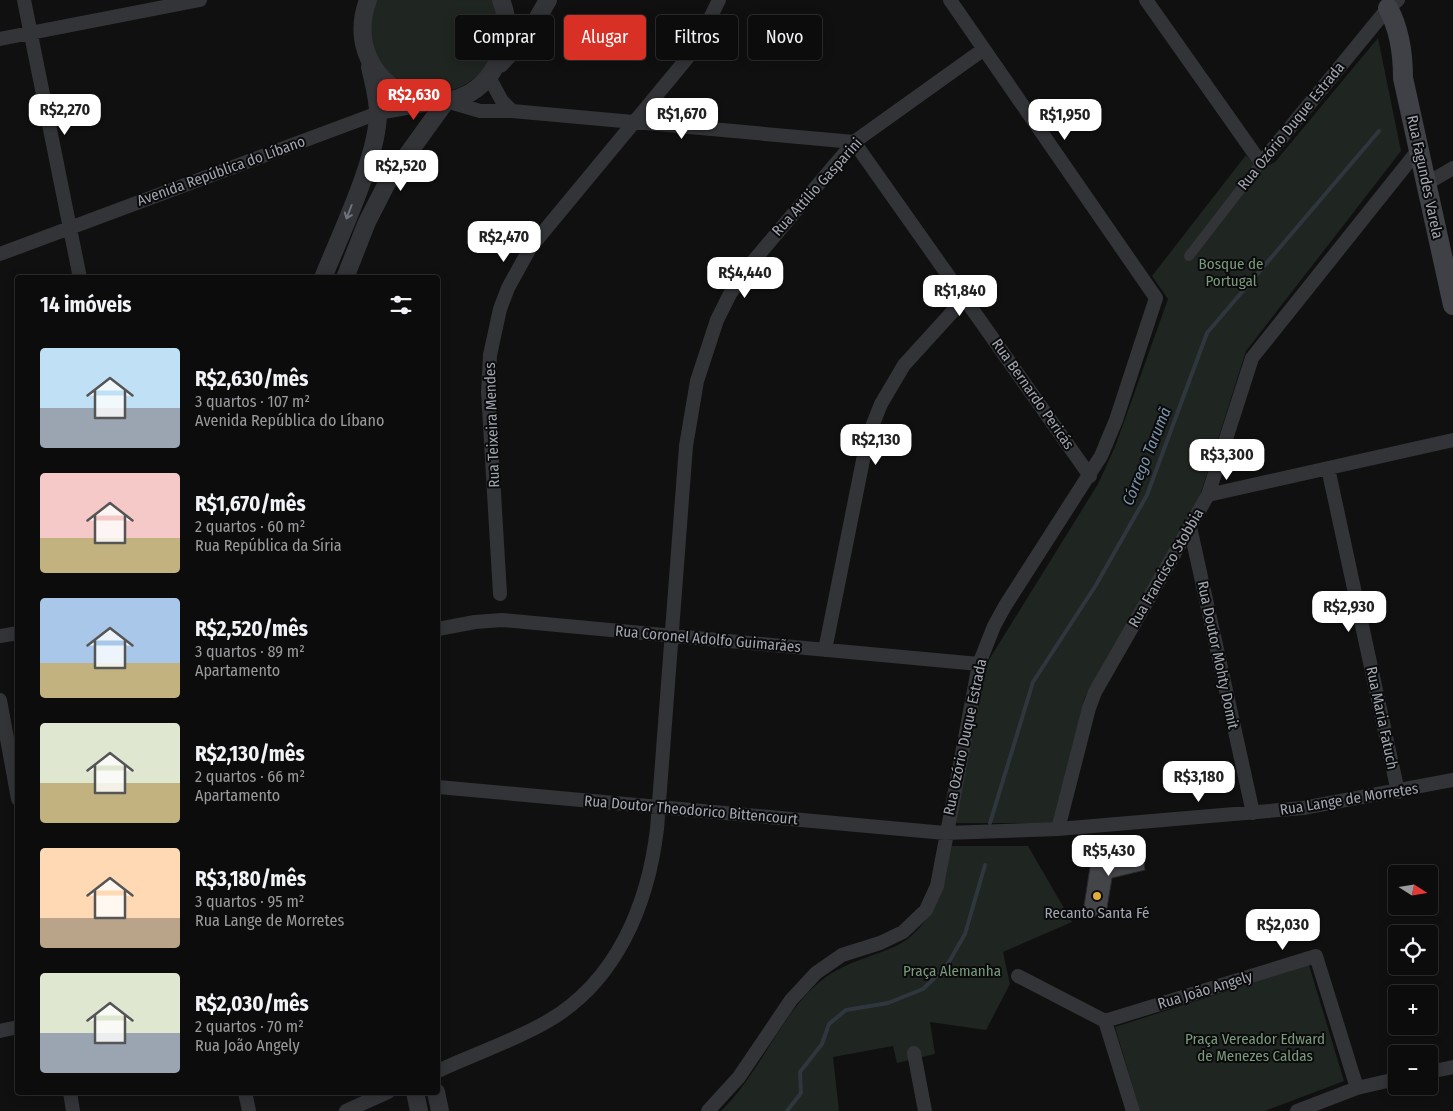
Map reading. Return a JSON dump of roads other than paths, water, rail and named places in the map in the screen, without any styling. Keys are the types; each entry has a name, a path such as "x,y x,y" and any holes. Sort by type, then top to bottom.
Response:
{"main road":[{"name":"Rua Fagundes Varela","path":"1390,3 1388,26 1394,60 1403,78 1453,305"}],"street":[{"path":"24,0 68,228 79,275"},
{"path":"0,39 200,0"},
{"path":"501,0 507,25 504,48 492,73 502,101 512,111"},
{"path":"346,275 367,222 387,183 446,101 470,93 492,73 528,33 548,0"},
{"name":"Rua Teixeira Mendes","path":"500,594 488,392 490,354 500,309 508,288 530,248 696,47 719,0"},
{"path":"950,0 984,49"},
{"path":"1146,0 1261,163"},
{"name":"Rua Ozório Duque Estrada","path":"1189,256 1390,3"},
{"path":"324,275 366,167 378,113 370,64 362,40 363,5"},
{"name":"Rua Attílio Gasparini","path":"440,1070 549,1020 565,1009 598,978 627,937 640,907 651,872 659,807 689,418 706,349 730,294 750,265 854,142 984,49"},
{"name":"Rua Ozório Duque Estrada","path":"708,1111 740,1077 791,1000 816,973 842,955 892,938 916,921 926,910 937,886 945,833 979,664 994,626 1005,606 1090,476 1113,429 1156,298 984,49"},
{"path":"370,64 384,82 402,95 423,101 446,101 480,111 512,111 854,142"},
{"name":"Avenida República do Líbano","path":"0,254 378,113 446,101"},
{"name":"Rua Bernardo Pericás","path":"854,142 1090,476"},
{"name":"Rua Francisco Stobbia","path":"1058,829 1089,708 1096,692 1208,496 1248,365 1256,351 1419,149"},
{"path":"1426,184 1453,168"},
{"path":"825,650 863,460 873,424 904,365 965,298"},
{"path":"1208,496 1453,440"},
{"name":"Rua Maria Fatuch","path":"1328,468 1398,792"},
{"name":"Rua Doutor Mohty Domit","path":"1190,527 1253,813"},
{"name":"Rua Coronel Adolfo Guimarães","path":"440,629 475,622 502,620 979,664"},
{"path":"0,636 15,634"},
{"path":"0,701 15,770"},
{"name":"Rua Lange de Morretes","path":"945,833 1058,829 1253,813 1321,805 1398,792 1453,780"},
{"name":"Rua Doutor Theodorico Bittencourt","path":"440,787 945,833"},
{"name":"Rua João Angely","path":"1105,1021 1316,956 1357,1088"},
{"path":"1018,976 1105,1021 1133,1111"},
{"path":"0,1031 15,1028"},
{"path":"914,1052 925,1111"},
{"path":"1438,1070 1453,1067"},
{"path":"1297,1111 1357,1088 1388,1081"},
{"path":"70,1095 73,1111"},
{"path":"246,1095 249,1111"},
{"path":"346,1111 381,1095"},
{"path":"416,1095 419,1111"},
{"path":"437,1095 440,1111"}],"waterway":[{"name":"Córrego Tarumã","path":"990,823 1033,682 1096,585 1147,495 1207,333 1379,131"},
{"name":"Córrego Tarumã","path":"787,1111 801,1093 800,1072 822,1044 829,1024 846,1010 888,1003 923,989 946,967 965,934 985,865"}],"place":[{"name":"Recanto Santa Fé","path":"1097,896"}],"park label":[{"name":"Bosque de Portugal","path":"1231,272"},
{"name":"Praça Alemanha","path":"952,971"},
{"name":"Praça Vereador Edward de Menezes Caldas","path":"1255,1048"}]}
